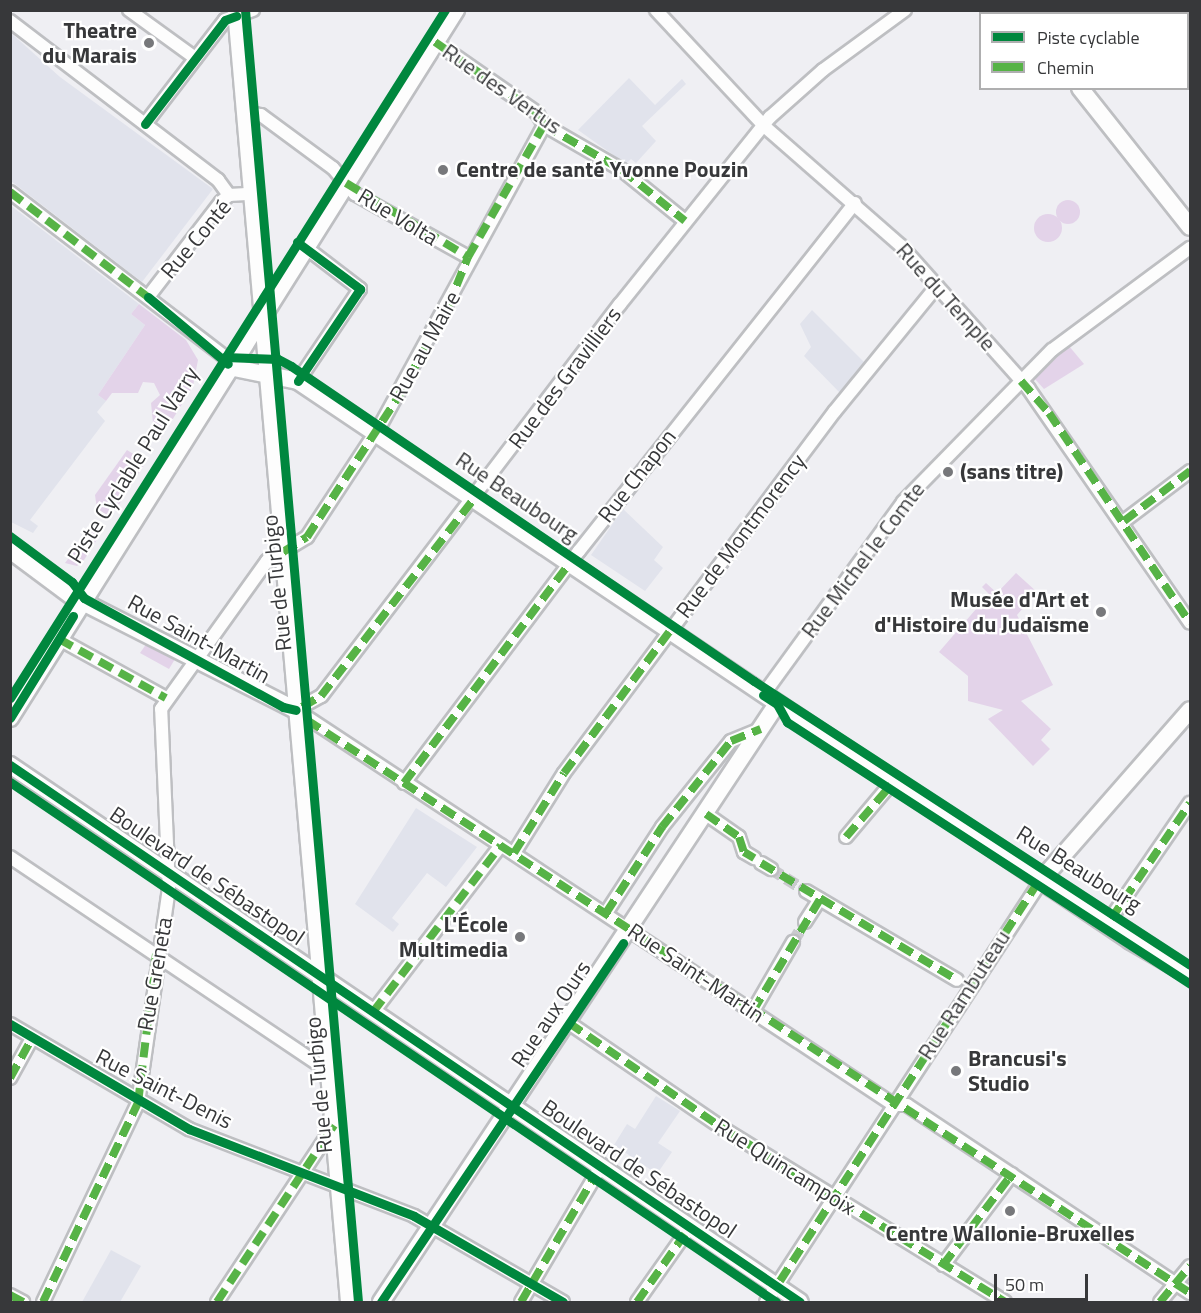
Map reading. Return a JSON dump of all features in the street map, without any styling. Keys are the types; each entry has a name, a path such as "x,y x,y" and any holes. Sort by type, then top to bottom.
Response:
{"main road":[{"path":"10,718 262,314 456,10"},
{"name":"Rue de Turbigo","path":"236,13 265,372 349,1302"},
{"path":"1082,90 1191,227"},
{"name":"Rue Beaubourg","path":"229,367 265,372 298,381 669,632 1043,878 1107,924 1191,975"},
{"name":"Rue Saint-Martin","path":"10,550 73,597 84,598 296,710"},
{"name":"Rue aux Ours","path":"381,1302 632,930 761,729 770,699"},
{"name":"Rue Rambuteau","path":"1043,878 1191,710"},
{"name":"Boulevard de Sébastopol","path":"10,765 800,1302"}],"street":[{"path":"129,10 195,58"},
{"path":"145,124 225,20 236,13 252,10"},
{"name":"Rue du Temple","path":"656,10 764,126 855,203 937,286 1022,381 1124,521 1191,623"},
{"name":"Rue des Gravilliers","path":"296,710 321,696 686,221 764,126 823,70 905,10"},
{"path":"10,21 218,180 229,195"},
{"name":"Rue des Vertus","path":"435,42 537,112 544,125 622,170 686,221"},
{"name":"Rue Volta","path":"245,112 261,115 346,183 468,257"},
{"name":"Rue au Maire","path":"196,659 267,561 307,537 375,433 448,307 468,257 544,125"},
{"path":"10,192 225,357 229,367"},
{"name":"Rue Conté","path":"148,297 229,195 251,194"},
{"name":"Rue Chapon","path":"404,783 569,564 855,203"},
{"path":"298,381 360,289 305,247"},
{"name":"Rue Michel le Comte","path":"770,699 903,502 1052,351 1191,248"},
{"name":"Rue de Montmorency","path":"514,853 564,773 669,632 834,411 937,286"},
{"path":"1124,521 1191,471"},
{"path":"59,639 166,698"},
{"name":"Rue Saint-Martin","path":"166,698 196,659"},
{"name":"Rue Greneta","path":"42,1302 138,1102 156,954 169,874 161,709 166,698"},
{"name":"Rue Saint-Martin","path":"296,710 894,1105 907,1105 1191,1293"},
{"path":"606,913 662,827 730,741 761,729"},
{"path":"846,837 894,780"},
{"path":"1107,924 1191,803"},
{"path":"706,814 739,837 744,852 762,863"},
{"path":"373,1012 501,845"},
{"path":"10,857 329,1071"},
{"name":"Rue Rambuteau","path":"766,1302 968,987 1043,878"},
{"path":"806,891 957,980 960,976 968,987"},
{"path":"805,922 820,899"},
{"path":"753,1011 793,942"},
{"name":"Rue Quincampoix","path":"569,1023 833,1198 1005,1302"},
{"name":"Rue Saint-Denis","path":"10,1024 31,1040 138,1102 432,1227 563,1302"},
{"path":"10,1078 31,1040"},
{"path":"217,1302 334,1125"},
{"path":"521,1302 601,1166"},
{"path":"943,1265 1012,1174"},
{"path":"637,1302 690,1227"},
{"path":"1160,1302 1191,1266"},
{"path":"10,1295 23,1302"}],"shaded area":[{"path":"11,33 60,77 213,189 142,282 11,181"},
{"path":"629,78 655,105 682,79 686,84 642,126 656,141 636,163 631,159 626,164 578,130"},
{"path":"1068,200 1073,201 1079,207 1079,217 1073,223 1068,224 1063,223 1057,217 1056,212 1057,207 1063,201"},
{"path":"10,205 139,304 131,314 145,325 98,395 106,401 97,412 105,421 30,520 38,526 33,533 11,522"},
{"path":"1048,214 1058,218 1062,228 1058,238 1048,242 1038,238 1034,228 1038,218"},
{"path":"139,304 186,340 198,360 193,386 160,440 153,423 151,403 160,395 154,383 143,382 138,393 112,393 106,401 98,395 145,325 131,314"},
{"path":"812,310 864,362 840,393 804,356 811,347 800,324"},
{"path":"1069,346 1084,364 1044,389 1034,378"},
{"path":"127,450 146,462 111,517 97,509 95,495"},
{"path":"623,509 663,547 654,560 663,568 645,591 591,555"},
{"path":"94,524 103,530 84,560 77,566 65,563"},
{"path":"1016,573 1037,592 1017,615 1053,685 1021,701 1051,729 1041,740 1050,749 1033,766 988,719 1003,710 968,701 968,676 939,652 989,594 982,587 986,583 997,593"},
{"path":"147,643 175,659 169,669 140,653"},
{"path":"416,808 477,847 446,887 427,873 392,918 399,924 393,932 355,904"},
{"path":"656,1096 680,1111 658,1143 672,1152 657,1174 614,1145 627,1124 635,1129"},
{"path":"111,1250 141,1266 120,1302 82,1302"}],"tunnel":[{"path":"771,869 806,891"},
{"path":"793,942 805,922"}],"marked path":[{"path":"435,42 537,113 544,125"},
{"path":"544,125 622,170 685,221"},
{"path":"283,552 307,537 397,399 448,307 468,257 544,125"},
{"path":"346,183 468,257"},
{"path":"10,192 148,297"},
{"path":"1021,381 1049,413 1190,623"},
{"path":"1124,521 1190,471"},
{"path":"302,707 321,696 473,500"},
{"path":"404,783 569,564"},
{"path":"514,853 564,773 669,632"},
{"path":"59,639 166,698"},
{"path":"307,720 1190,1293"},
{"path":"606,913 662,827 731,741 761,729"},
{"path":"846,837 891,785"},
{"path":"1111,919 1190,803"},
{"path":"706,814 739,837 744,852 754,858"},
{"path":"373,1012 501,845"},
{"path":"761,863 957,980"},
{"path":"780,1281 1039,881"},
{"path":"753,1011 820,899"},
{"path":"43,1302 138,1103 156,954"},
{"path":"569,1023 724,1129 1005,1302"},
{"path":"10,1078 31,1040"},
{"path":"217,1302 334,1125"},
{"path":"943,1265 1012,1174"},
{"path":"521,1302 595,1176"},
{"path":"637,1302 685,1234"},
{"path":"1160,1302 1190,1266"},
{"path":"10,1295 23,1302"}],"cycle path":[{"path":"245,10 358,1302"},
{"name":"Piste Cyclable Paul Varry","path":"10,698 445,10"},
{"path":"145,124 225,20 236,16"},
{"path":"297,242 360,289 298,381"},
{"path":"148,297 228,364"},
{"path":"225,357 278,359 291,366 754,681 1190,965"},
{"path":"10,536 72,582 84,598 283,707 296,710"},
{"path":"10,718 73,616"},
{"path":"763,695 777,704 787,722 1190,984"},
{"path":"10,765 800,1302"},
{"path":"10,782 776,1302"},
{"path":"381,1302 623,943"},
{"path":"10,1024 189,1129 414,1216 563,1302"}],"place":[{"name":"Theatre du Marais","path":"149,43"},
{"name":"Centre de santé Yvonne Pouzin","path":"443,170"},
{"name":"(sans titre)","path":"948,472"},
{"name":"Musée d'Art et d'Histoire du Judaïsme","path":"1101,612"},
{"name":"L'École Multimedia","path":"520,937"},
{"name":"Brancusi's Studio","path":"956,1071"},
{"name":"Centre Wallonie-Bruxelles","path":"1010,1211"}]}
